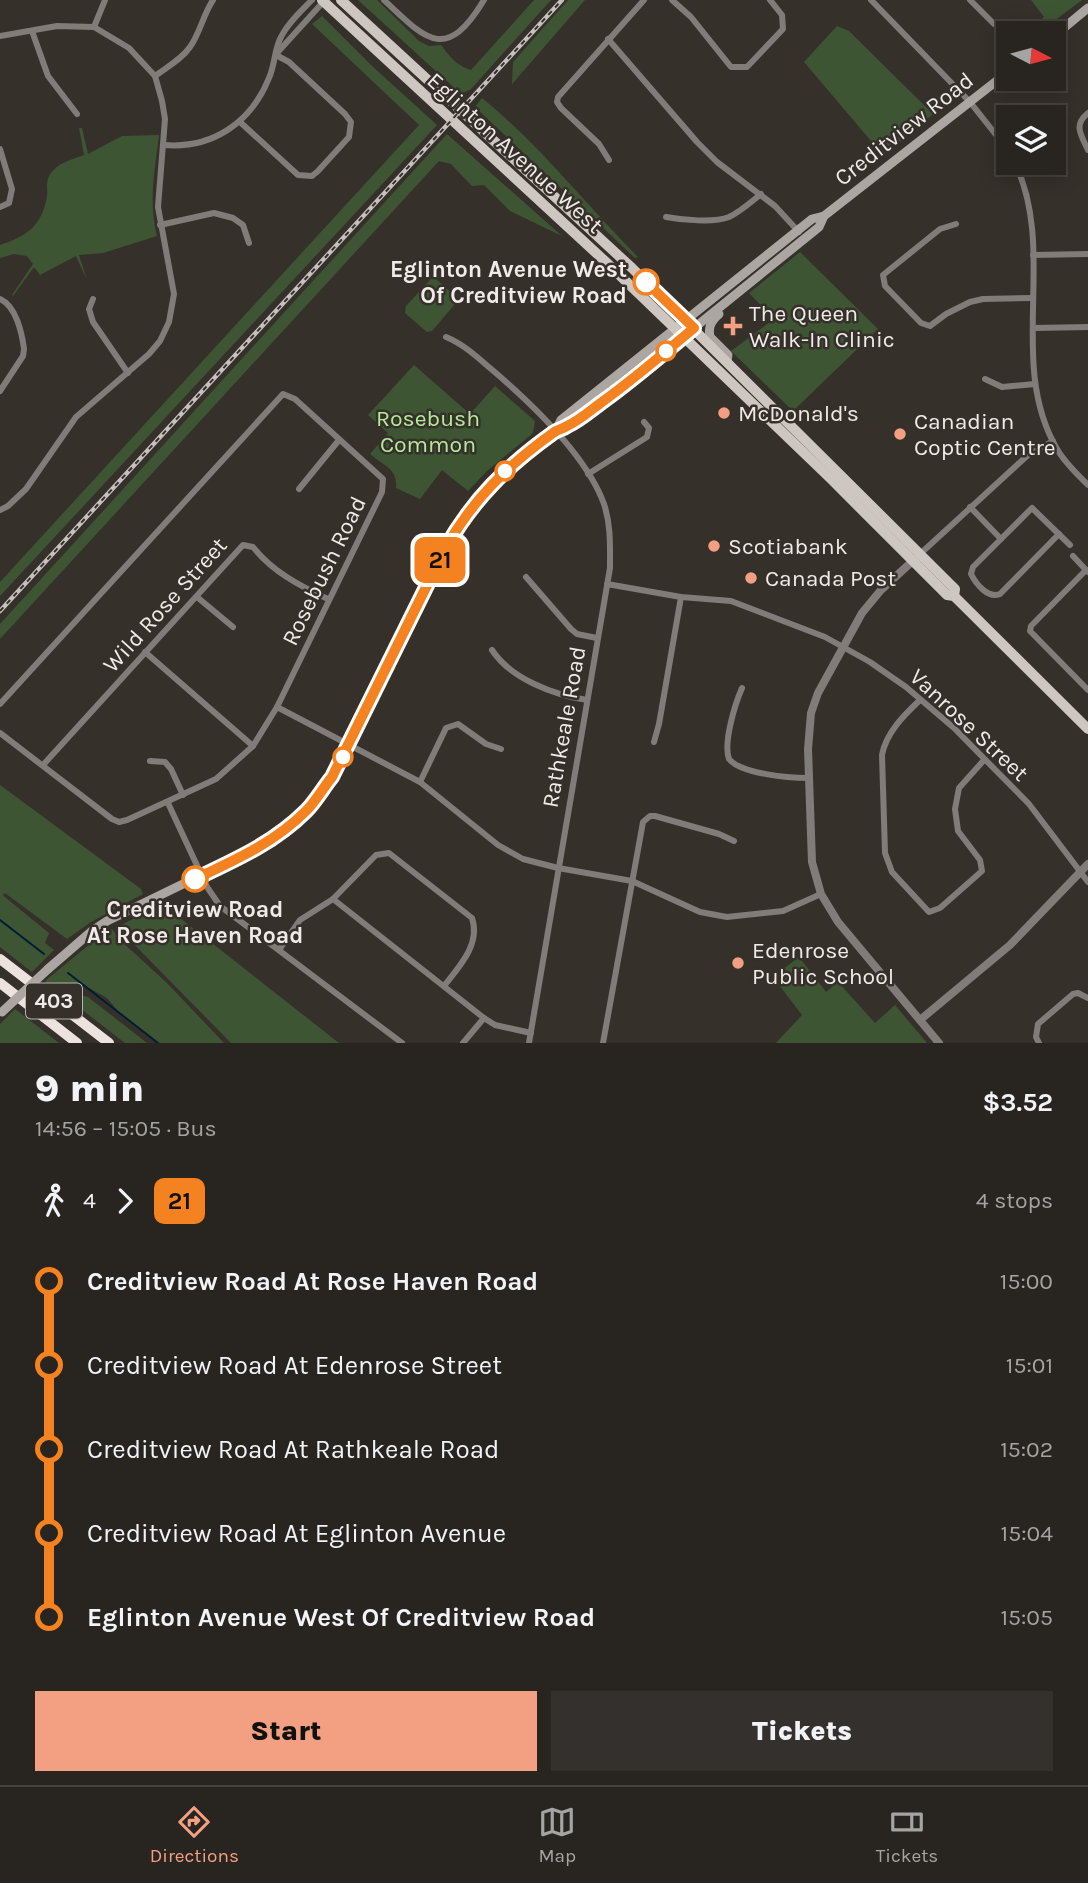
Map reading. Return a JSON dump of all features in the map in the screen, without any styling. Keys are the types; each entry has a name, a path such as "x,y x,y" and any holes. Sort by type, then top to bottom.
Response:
{"highway":[{"name":"403","path":"0,959 109,1043"},
{"name":"403","path":"0,984 76,1043"}],"main road":[{"name":"Eglinton Avenue West","path":"341,0 604,241 694,328 917,557 947,595 954,596 1088,729"},
{"name":"Eglinton Avenue West","path":"323,1 592,248 917,557"},
{"path":"1066,26 1088,8"},
{"name":"Creditview Road","path":"556,430 561,420 685,320 802,235 819,227 824,216 996,81"},
{"name":"Creditview Road","path":"1,1013 92,931 107,921 265,844 285,830 313,803 350,745 462,519 502,474 556,430 567,427 606,399 684,337 802,235"},
{"path":"727,361 728,355 710,337 709,326 714,318 734,302 738,293"}],"street":[{"path":"94,27 105,0"},
{"path":"155,76 184,55 192,45 213,0"},
{"path":"164,145 213,139 240,122 254,106 270,77 280,38 312,0"},
{"path":"384,0 417,32 430,38 447,39 464,28 484,0"},
{"path":"609,160 599,144 557,102 559,93 644,0"},
{"path":"671,0 691,18 731,66 740,68 747,67 783,29 782,15 770,0"},
{"path":"871,0 970,102 996,135"},
{"path":"970,0 996,24"},
{"path":"275,55 323,1"},
{"path":"0,36 57,26 94,27 129,48 155,76 162,101 164,145 158,189 160,225 174,294 172,310 160,341 149,354 76,417 26,489 0,510"},
{"path":"32,30 48,76 78,114"},
{"path":"608,39 697,142 717,162 761,194 802,235"},
{"path":"240,122 298,175 306,177 318,171 349,137 351,122 345,114 289,62 275,55"},
{"path":"1088,113 1078,125 1088,150"},
{"path":"0,149 12,196 9,203 0,207"},
{"path":"1020,175 1029,199 1033,255 1035,384 1053,442 1062,458 1088,485"},
{"path":"666,217 723,219 736,214 761,194"},
{"path":"160,225 214,213 223,214 243,225 249,243"},
{"path":"956,223 940,229 883,275 885,286 921,323 930,326 957,308 983,299 1033,298"},
{"path":"1033,255 1088,254"},
{"path":"0,299 8,303 12,310 24,349 23,356 0,391"},
{"path":"93,299 89,309 93,322 128,373"},
{"path":"1034,328 1088,327"},
{"name":"Rathkeale Road","path":"446,337 460,342 556,430 588,474 603,504 611,538 607,584 529,1043"},
{"path":"985,379 1002,387 1035,384"},
{"name":"Rosebush Road","path":"0,704 283,394 295,399 383,479 384,485 277,707 253,746 216,779 168,803 119,822 0,733"},
{"path":"588,474 648,437 649,428 644,422"},
{"path":"299,489 339,440"},
{"path":"939,1043 838,922 821,894 812,862 808,778 811,713 818,693 869,604 1028,455 1053,442"},
{"path":"970,507 1000,539"},
{"path":"1059,534 995,596 990,595 971,573 973,567 1032,508 1059,534 1070,545"},
{"name":"Wild Rose Street","path":"43,765 243,545 248,545 289,580 328,599"},
{"path":"1073,556 1087,571 1031,626 1031,631 1088,690"},
{"path":"527,578 571,629 578,634 597,638"},
{"name":"Vanrose Street","path":"607,584 681,597 730,601 798,625 870,662 954,728 1029,804 1088,882"},
{"path":"197,597 233,627"},
{"path":"654,742 681,597"},
{"path":"492,650 500,663 550,692 587,700"},
{"path":"145,652 253,746"},
{"path":"742,688 727,746 729,759 738,766 787,778 808,778"},
{"path":"920,700 888,736 881,755 885,853 892,872 929,912 940,908 982,871 980,860 958,831 955,809 959,788 984,760"},
{"path":"277,707 420,782 498,845 523,859 632,881 700,912 727,917 783,911 821,894"},
{"path":"420,782 446,728 451,725 458,724 486,744 501,749"},
{"path":"150,761 165,762 183,795"},
{"path":"168,803 207,887 220,906 402,1043"},
{"path":"603,1043 643,822 650,816 719,834 734,841"},
{"path":"279,950 300,920 333,899 376,855 388,853 467,912 474,925 471,948 444,986"},
{"path":"920,1020 1010,945 1088,864"},
{"path":"333,899 495,1026 531,1033"},
{"path":"1039,1043 1035,1032 1038,1024 1073,994 1078,993 1088,998"},
{"path":"463,1043 484,1018"}],"green space":[{"path":"358,0 377,0 419,41 429,46 441,45 454,60 471,70 534,0 551,0 471,89 461,94"},
{"path":"568,0 585,0 512,84 513,62"},
{"path":"1031,0 1082,0 1054,21 1040,21 1044,17"},
{"path":"322,16 437,125 0,596 0,582 419,125 312,24"},
{"path":"837,26 849,31 933,114 883,155 804,62"},
{"path":"482,98 543,156 638,257 635,258 475,107"},
{"path":"79,128 82,128 88,154 122,136 159,135 153,198 157,236 103,253 79,255 87,280 76,256 40,275 34,267 13,296 33,264 27,256 14,254 0,258 0,245 18,238 37,222 45,206 50,174 63,163 84,155"},
{"path":"447,134 562,236 510,211 484,185 472,186 451,164 439,161 0,639 0,624"},
{"path":"800,252 878,329 793,411 731,351 774,319 749,293"},
{"path":"431,279 436,279 455,296 455,304 432,331 427,332 405,313 406,306"},
{"name":"Rosebush Common","path":"414,365 470,414 495,386 535,421 533,433 487,471 468,491 442,470 420,499 396,488 392,471 370,454 388,433 368,415"},
{"path":"0,785 141,889 143,894 91,922 67,939 5,893 3,895 6,898 49,933 45,943 54,950 32,972 0,947"},
{"path":"163,904 339,1043 231,1043 117,927"},
{"path":"112,929 224,1043 158,1043 118,1011 107,998 80,983 75,986 80,990 80,995 88,997 147,1043 125,1043 45,981"},
{"path":"799,957 826,992 838,982 875,1023 895,1005 927,1043 776,1043 802,1015 773,977"},
{"path":"15,1009 59,1043 0,1043 0,1024"}],"waterway":[{"path":"0,920 44,954"},
{"path":"68,973 158,1043"}],"railway":[{"path":"0,611 562,0"}],"bus line":[{"name":"21","path":"195,879 242,857 285,830 308,809 332,777 445,549 474,503 502,474 556,430 567,427 606,399 694,328 646,282"}],"place":[{"name":"Eglinton Avenue West Of Creditview Road","path":"646,282"},
{"name":"The Queen Walk-In Clinic","path":"733,326"},
{"name":"McDonald's","path":"724,413"},
{"name":"Canadian Coptic Centre","path":"900,434"},
{"name":"Scotiabank","path":"714,546"},
{"name":"Canada Post","path":"751,578"},
{"name":"Creditview Road At Rose Haven Road","path":"195,879"},
{"name":"Edenrose Public School","path":"738,963"}]}
